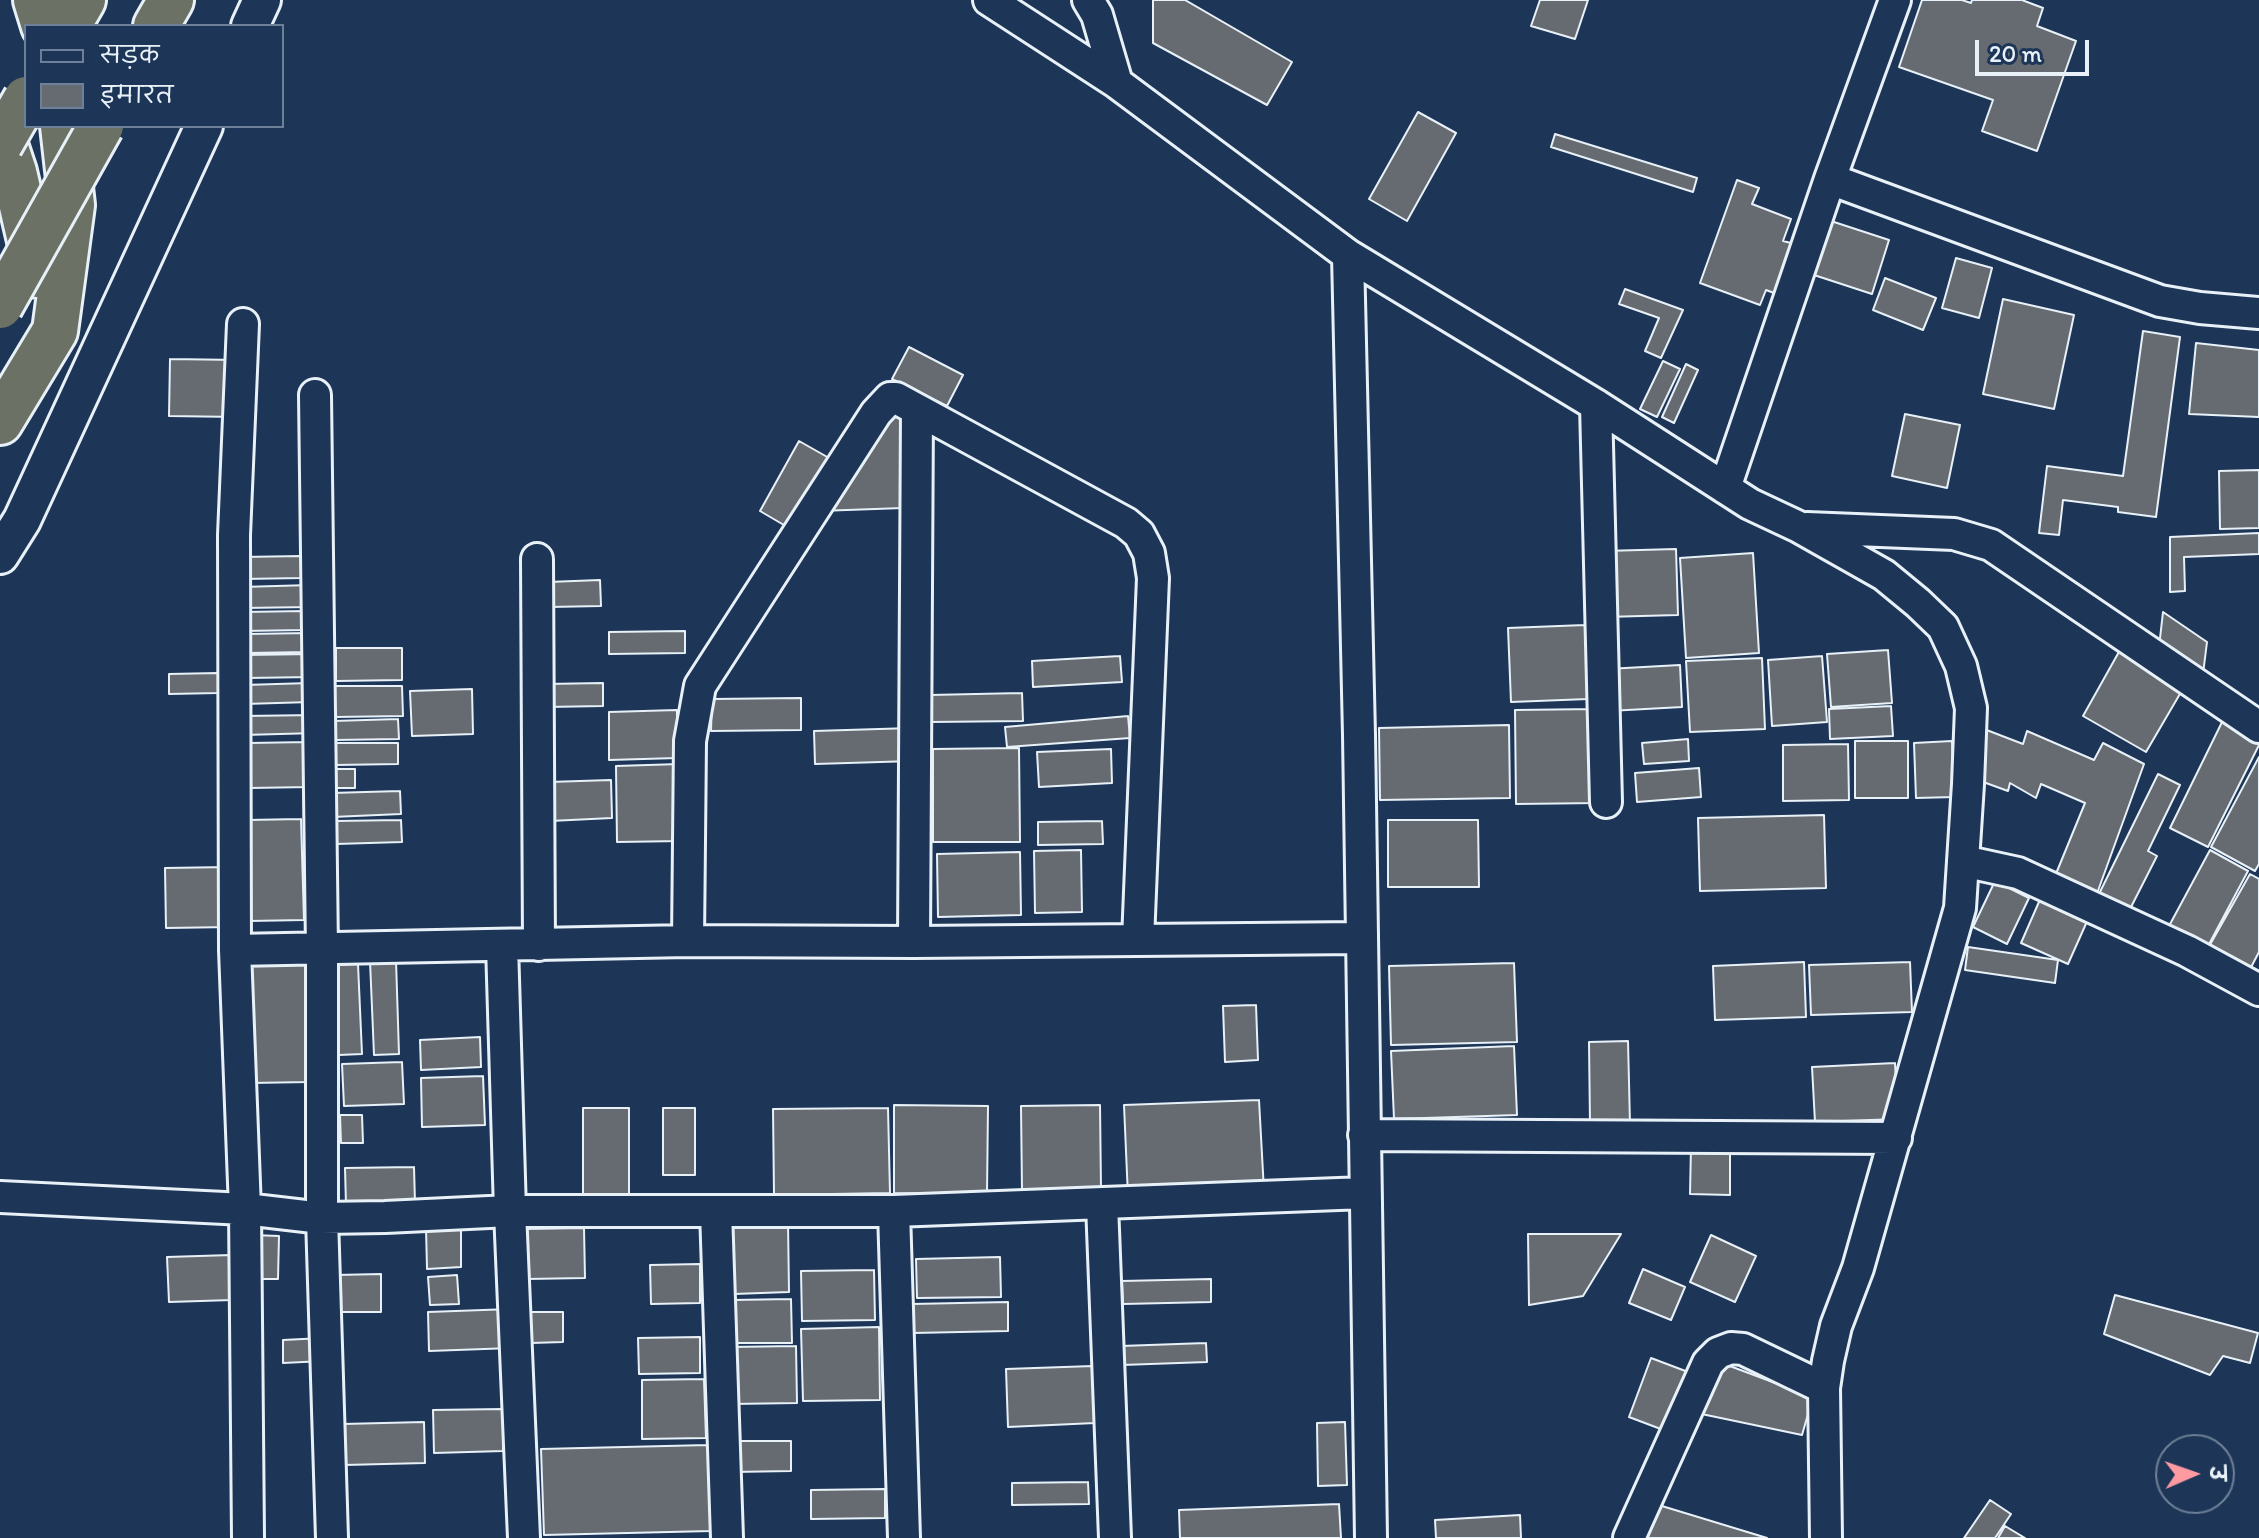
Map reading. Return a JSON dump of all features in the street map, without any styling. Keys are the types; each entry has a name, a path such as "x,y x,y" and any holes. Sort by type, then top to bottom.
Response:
{"highway":[{"path":"36,0 43,24"},
{"path":"69,24 83,0"},
{"path":"157,24 171,0"},
{"path":"0,144 24,102"},
{"path":"0,422 55,331 72,205 63,128"},
{"path":"0,306 100,128"},
{"path":"0,130 14,172 38,275 55,331"}],"street":[{"path":"251,24 262,0"},
{"path":"989,0 1117,83 1348,255 1596,405 1750,504 1799,527 1884,575 1943,627 1961,666 1971,708 1960,908 1858,1268 1836,1326 1824,1388 1826,1538"},
{"path":"1088,0 1097,15 1117,83"},
{"path":"1725,488 1830,179 1895,0"},
{"path":"0,555 22,520 203,128"},
{"path":"1830,179 2160,301 2259,313"},
{"path":"1348,255 1371,1538"},
{"path":"243,324 234,535 235,950 245,1209 248,1538"},
{"path":"315,395 322,1218 332,1538"},
{"path":"688,941 690,741 700,686 876,413 890,398 896,398 1126,523 1139,534 1149,553 1153,578 1138,940"},
{"path":"1596,405 1606,802"},
{"path":"914,942 917,410"},
{"path":"1799,527 1954,534 1991,545 2259,727"},
{"path":"537,559 539,945"},
{"path":"1963,861 2018,873 2187,951 2259,990"},
{"path":"235,950 688,941 1361,938"},
{"path":"502,945 524,1538"},
{"path":"1364,1135 1896,1138"},
{"path":"0,1197 245,1209 322,1218 510,1211 894,1211 1365,1193"},
{"path":"1102,1204 1115,1538"},
{"path":"716,1211 727,1538"},
{"path":"894,1211 904,1538"},
{"path":"1629,1538 1708,1363 1718,1353 1731,1348 1743,1349 1824,1388"}],"building":[{"path":"1153,0 1185,0 1292,62 1267,105 1153,43"},
{"path":"1540,0 1588,0 1575,39 1531,26"},
{"path":"1922,0 1962,0 1971,3 1972,0 2022,0 2043,8 2037,26 2076,41 2037,151 1982,131 1993,100 1899,67"},
{"path":"1418,112 1456,133 1407,221 1369,199"},
{"path":"1555,134 1697,178 1693,192 1551,147"},
{"path":"1737,180 1759,188 1752,204 1791,219 1783,241 1791,243 1774,293 1766,290 1760,305 1700,283"},
{"path":"1831,221 1889,240 1872,294 1814,275"},
{"path":"1956,258 1992,268 1979,318 1942,308"},
{"path":"1885,278 1936,298 1923,330 1873,310"},
{"path":"1625,289 1683,310 1661,358 1645,351 1659,318 1619,304"},
{"path":"2003,299 2074,315 2054,409 1983,394"},
{"path":"2143,331 2180,337 2156,517 2118,512 2118,507 2063,500 2059,535 2039,533 2047,466 2123,476"},
{"path":"2196,343 2259,350 2259,417 2189,414"},
{"path":"909,347 963,375 947,406 892,379"},
{"path":"170,359 238,360 238,417 169,416"},
{"path":"1663,361 1680,369 1657,417 1640,409"},
{"path":"1686,364 1698,370 1674,423 1662,417"},
{"path":"883,409 902,419 903,508 819,511"},
{"path":"1905,414 1960,425 1947,488 1892,476"},
{"path":"799,441 829,458 789,528 760,511"},
{"path":"2259,470 2259,528 2220,529 2219,471"},
{"path":"2259,533 2259,554 2184,557 2185,591 2170,592 2170,537"},
{"path":"1676,549 1678,615 1605,617 1604,551"},
{"path":"1753,553 1759,653 1686,658 1680,558"},
{"path":"302,556 302,578 242,579 241,557"},
{"path":"600,580 601,606 549,607 548,582"},
{"path":"311,585 311,607 242,608 241,587"},
{"path":"305,611 305,630 243,631 243,612"},
{"path":"2163,612 2207,642 2203,674 2159,647"},
{"path":"1585,625 1588,699 1511,702 1508,628"},
{"path":"685,631 685,653 609,654 609,632"},
{"path":"309,633 309,652 247,653 247,634"},
{"path":"336,648 402,648 402,680 336,681"},
{"path":"1888,650 1892,703 1831,707 1827,654"},
{"path":"2120,650 2184,687 2146,752 2083,716"},
{"path":"313,654 313,677 246,678 245,655"},
{"path":"1120,656 1122,682 1033,687 1032,661"},
{"path":"1822,656 1827,722 1772,726 1768,660"},
{"path":"1762,658 1765,729 1690,732 1686,661"},
{"path":"1680,665 1682,707 1609,711 1607,669"},
{"path":"218,673 218,693 169,694 169,674"},
{"path":"310,683 311,702 244,704 244,685"},
{"path":"603,683 603,706 546,707 546,684"},
{"path":"335,686 402,686 403,716 335,717"},
{"path":"472,689 473,734 412,736 410,691"},
{"path":"1022,693 1023,721 930,722 930,695"},
{"path":"801,698 801,730 711,731 712,699"},
{"path":"1891,706 1893,736 1830,739 1829,709"},
{"path":"1596,709 1598,803 1516,804 1515,710"},
{"path":"677,710 677,758 609,760 609,712"},
{"path":"317,715 317,733 243,735 243,716"},
{"path":"1128,716 1130,738 1007,747 1005,727"},
{"path":"2225,716 2259,732 2259,745 2208,847 2170,828"},
{"path":"398,719 399,739 334,740 333,721"},
{"path":"1509,725 1510,798 1380,800 1379,728"},
{"path":"912,728 913,761 815,764 814,731"},
{"path":"1984,729 2023,744 2027,731 2094,760 2103,743 2144,764 2095,899 2053,881 2085,803 2041,784 2036,798 2010,783 2008,791 1975,779"},
{"path":"1688,739 1689,761 1644,764 1642,743"},
{"path":"1855,741 1908,741 1908,798 1855,798"},
{"path":"1952,741 1954,797 1916,798 1914,743"},
{"path":"309,742 310,787 249,788 249,743"},
{"path":"335,743 398,743 398,764 335,765"},
{"path":"1848,744 1849,800 1783,801 1783,745"},
{"path":"1019,748 1020,842 933,842 933,749"},
{"path":"1111,749 1112,783 1039,787 1037,752"},
{"path":"2259,757 2259,864 2255,871 2211,847"},
{"path":"680,764 681,841 617,842 616,766"},
{"path":"1699,768 1701,797 1637,802 1635,773"},
{"path":"335,769 355,769 355,788 335,788"},
{"path":"2158,774 2180,785 2148,851 2157,856 2129,911 2098,896"},
{"path":"611,780 612,818 550,821 549,782"},
{"path":"400,791 401,814 332,817 331,793"},
{"path":"1824,815 1826,888 1700,891 1698,818"},
{"path":"301,819 304,920 249,921 247,820"},
{"path":"401,820 402,842 336,844 336,821"},
{"path":"1388,820 1478,820 1479,887 1388,887"},
{"path":"1102,821 1103,844 1038,845 1038,822"},
{"path":"1081,850 1082,912 1035,913 1034,851"},
{"path":"2210,850 2248,871 2207,948 2169,926"},
{"path":"1020,852 1021,915 938,917 937,854"},
{"path":"229,867 230,927 166,928 165,868"},
{"path":"2250,874 2259,879 2259,952 2248,973 2207,950"},
{"path":"1995,881 2029,898 2007,944 1973,927"},
{"path":"2042,895 2089,917 2068,964 2021,943"},
{"path":"1968,947 2058,960 2055,983 1965,970"},
{"path":"396,960 399,1054 374,1055 370,961"},
{"path":"1804,962 1806,1017 1715,1020 1713,966"},
{"path":"1910,962 1912,1012 1811,1015 1809,965"},
{"path":"308,963 309,1082 250,1083 248,964"},
{"path":"1514,963 1517,1042 1391,1045 1389,966"},
{"path":"358,964 362,1054 339,1055 335,965"},
{"path":"1256,1005 1258,1060 1225,1062 1223,1006"},
{"path":"480,1037 481,1067 421,1070 420,1040"},
{"path":"1628,1041 1630,1124 1590,1124 1589,1042"},
{"path":"1514,1046 1517,1115 1394,1119 1391,1051"},
{"path":"402,1062 404,1104 344,1106 342,1064"},
{"path":"1895,1063 1898,1119 1815,1122 1812,1067"},
{"path":"483,1076 485,1125 422,1127 421,1078"},
{"path":"1259,1100 1264,1191 1128,1197 1124,1105"},
{"path":"894,1105 988,1106 987,1194 894,1193"},
{"path":"1100,1105 1101,1190 1022,1191 1021,1106"},
{"path":"583,1108 629,1108 629,1197 583,1197"},
{"path":"663,1108 695,1108 695,1175 663,1175"},
{"path":"888,1108 890,1193 774,1195 773,1109"},
{"path":"340,1115 362,1115 363,1143 341,1143"},
{"path":"1691,1146 1730,1146 1730,1195 1690,1194"},
{"path":"414,1167 415,1203 346,1205 345,1168"},
{"path":"788,1222 789,1292 734,1294 732,1224"},
{"path":"461,1227 461,1267 427,1269 426,1228"},
{"path":"584,1228 585,1278 527,1279 526,1229"},
{"path":"1528,1234 1621,1234 1583,1296 1529,1305"},
{"path":"252,1235 279,1236 278,1279 251,1279"},
{"path":"1711,1235 1756,1256 1735,1302 1690,1282"},
{"path":"231,1255 232,1300 169,1302 167,1257"},
{"path":"1000,1257 1001,1297 917,1298 916,1259"},
{"path":"700,1264 700,1303 651,1304 650,1265"},
{"path":"1643,1269 1685,1287 1671,1320 1629,1303"},
{"path":"874,1270 875,1320 802,1321 801,1271"},
{"path":"381,1274 381,1312 336,1312 336,1275"},
{"path":"457,1275 459,1304 430,1305 428,1277"},
{"path":"1211,1279 1211,1302 1123,1304 1122,1281"},
{"path":"2115,1295 2258,1333 2250,1363 2223,1356 2210,1375 2104,1334"},
{"path":"791,1299 792,1343 734,1343 733,1300"},
{"path":"1008,1302 1008,1331 913,1333 912,1304"},
{"path":"511,1309 512,1348 429,1351 428,1312"},
{"path":"531,1312 563,1312 563,1342 531,1343"},
{"path":"879,1327 880,1400 803,1401 801,1329"},
{"path":"700,1337 700,1373 639,1374 638,1338"},
{"path":"323,1338 324,1361 283,1363 283,1340"},
{"path":"1206,1343 1207,1362 1122,1365 1121,1346"},
{"path":"796,1346 797,1403 731,1404 730,1347"},
{"path":"1651,1358 1696,1375 1674,1434 1629,1417"},
{"path":"1719,1362 1813,1397 1802,1435 1692,1412"},
{"path":"1093,1366 1095,1423 1008,1427 1006,1369"},
{"path":"704,1379 706,1438 642,1439 642,1380"},
{"path":"503,1409 503,1451 434,1453 433,1410"},
{"path":"424,1422 425,1463 344,1465 343,1424"},
{"path":"1345,1422 1347,1485 1318,1486 1317,1423"},
{"path":"732,1441 791,1441 791,1471 732,1472"},
{"path":"708,1445 711,1531 544,1535 541,1449"},
{"path":"1088,1482 1089,1504 1012,1505 1012,1483"},
{"path":"885,1489 885,1518 811,1519 811,1490"},
{"path":"1990,1500 2011,1514 1995,1538 1964,1538"},
{"path":"1652,1503 1767,1538 1642,1538"},
{"path":"1339,1504 1341,1538 1180,1538 1179,1510"},
{"path":"1520,1515 1521,1538 1436,1538 1435,1520"},
{"path":"2005,1526 2025,1538 1998,1538"}]}
